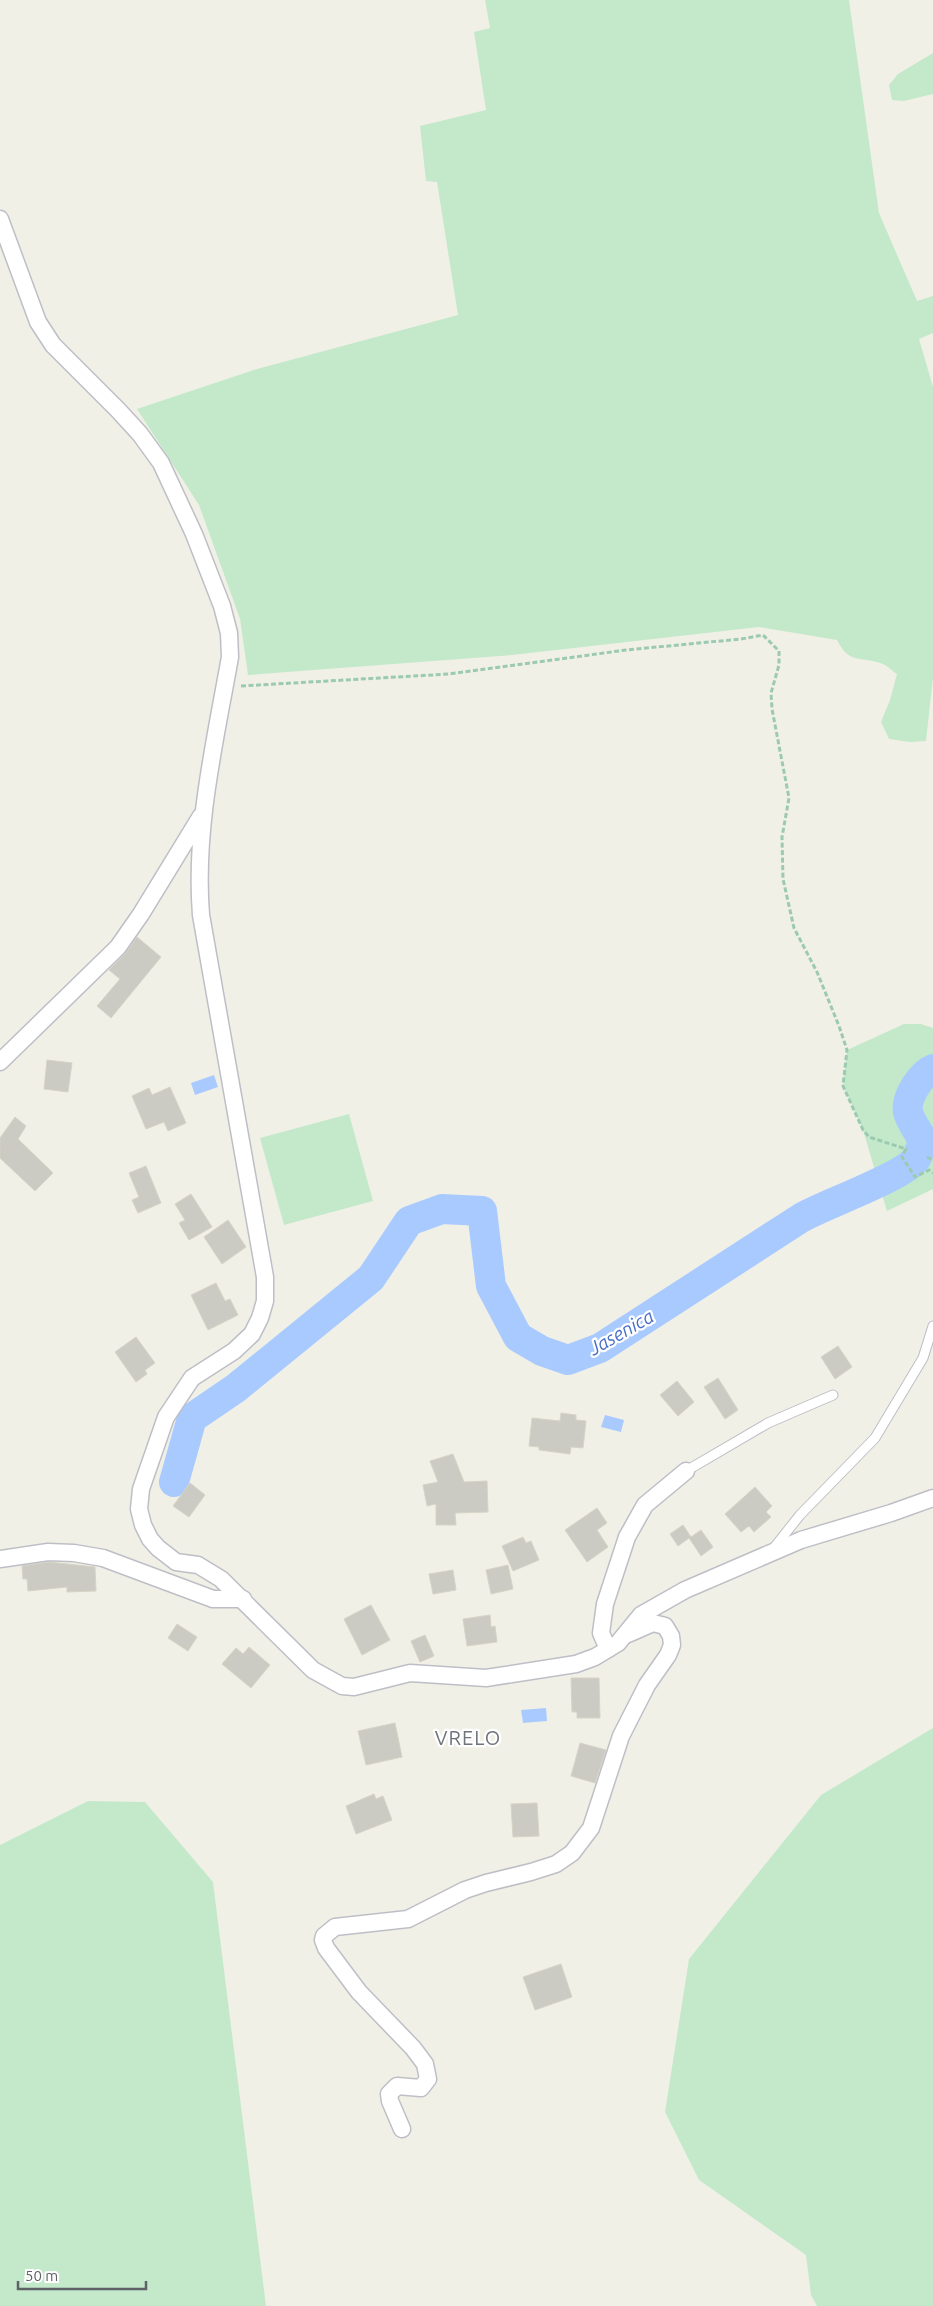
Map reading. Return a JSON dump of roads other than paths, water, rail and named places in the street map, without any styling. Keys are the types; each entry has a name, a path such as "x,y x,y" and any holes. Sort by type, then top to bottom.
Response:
{"street":[{"path":"0,219 38,322 53,345 140,434 161,463 194,534 230,633 230,657 200,844 198,876 201,915 265,1277 265,1301 260,1318 252,1334 234,1351 192,1378 178,1396 166,1417 140,1489 139,1508 143,1526 150,1539 176,1562 198,1564 222,1579 312,1670 342,1686 354,1687 410,1673 486,1678 576,1664 608,1648 626,1634 641,1615 685,1590 771,1551 933,1498"},
{"path":"0,1062 118,947 141,914 206,808"},
{"path":"608,1648 601,1633 605,1604 627,1537 645,1505 686,1470"},
{"path":"0,1559 48,1552 74,1552 103,1558 213,1599 243,1599"},
{"path":"402,2129 389,2094 398,2086 421,2088 428,2079 428,2073 414,2048 382,2018 334,1960 324,1944 324,1936 335,1928 347,1925 408,1919 465,1890 556,1864 572,1853 592,1828 621,1736 647,1685 668,1655 672,1645 671,1636 665,1626 653,1623 626,1634"}],"lane":[{"path":"771,1551 800,1515 875,1438 923,1358 933,1326"},
{"path":"686,1470 768,1423 833,1396"}],"water":[{"path":"214,1075 218,1087 195,1095 191,1083"},
{"path":"605,1415 624,1420 621,1432 601,1427"},
{"path":"546,1708 547,1721 523,1723 521,1710"}],"waterway":[{"name":"Jasenica","path":"174,1482 192,1418 236,1388 371,1278 409,1221 442,1209 482,1211 491,1286 518,1337 542,1351 568,1360 600,1348 801,1218 880,1182 908,1166 916,1159 923,1141 909,1115 909,1100 919,1081 933,1069"}],"district":[{"name":"VRELO","path":"468,1738"}]}
